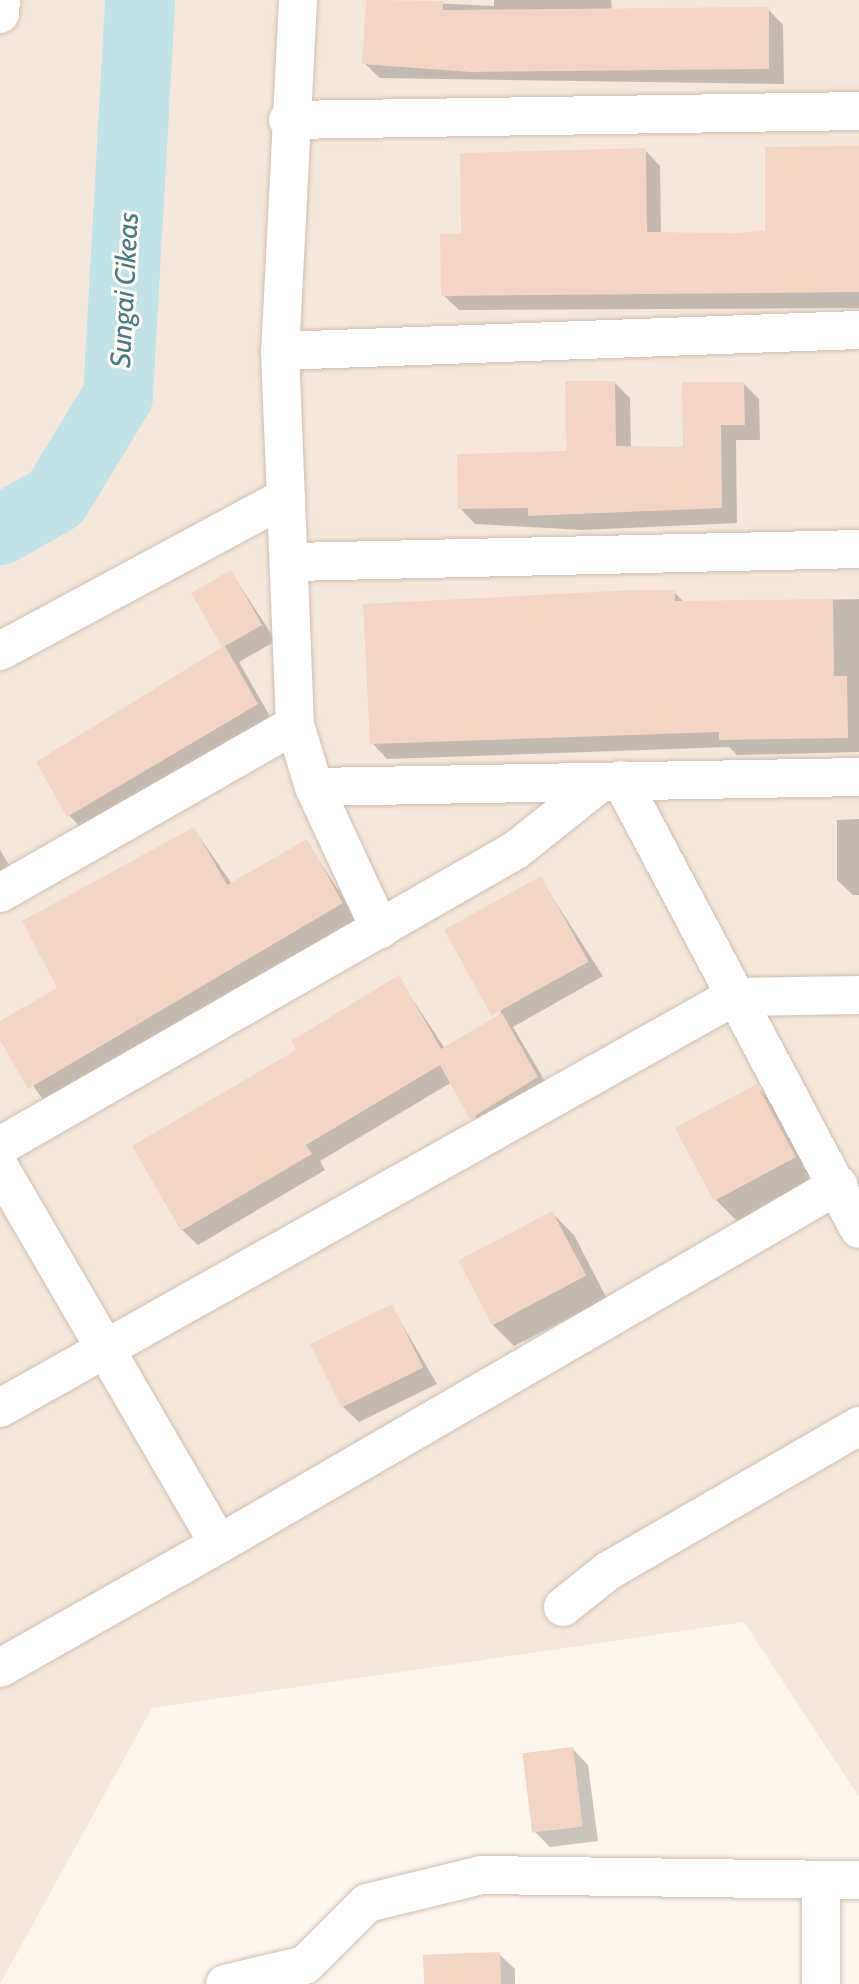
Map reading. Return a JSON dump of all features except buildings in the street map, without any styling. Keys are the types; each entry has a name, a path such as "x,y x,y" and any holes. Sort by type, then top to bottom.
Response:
{"street":[{"path":"0,14 1,0"},
{"path":"298,0 288,120 280,351 292,562 295,725 314,787 380,929"},
{"path":"288,120 859,111"},
{"path":"280,351 859,330"},
{"path":"0,651 286,497"},
{"path":"292,562 859,549"},
{"path":"0,893 295,725"},
{"path":"314,787 859,777"},
{"path":"0,1146 516,850 611,782"},
{"path":"611,782 838,1185 858,1236"},
{"path":"0,1408 733,997 859,995"},
{"path":"0,1168 219,1544"},
{"path":"0,1668 838,1185"},
{"path":"563,1607 608,1571 859,1426"},
{"path":"225,1984 305,1965 367,1903 482,1875 821,1882 859,1880"},
{"path":"821,1882 821,1984"}],"shaded area":[{"path":"0,0 859,0 859,1797 744,1622 152,1708 0,1984"}],"waterway":[{"name":"Sungai Cikeas","path":"0,530 56,498 118,396 140,0"}]}
